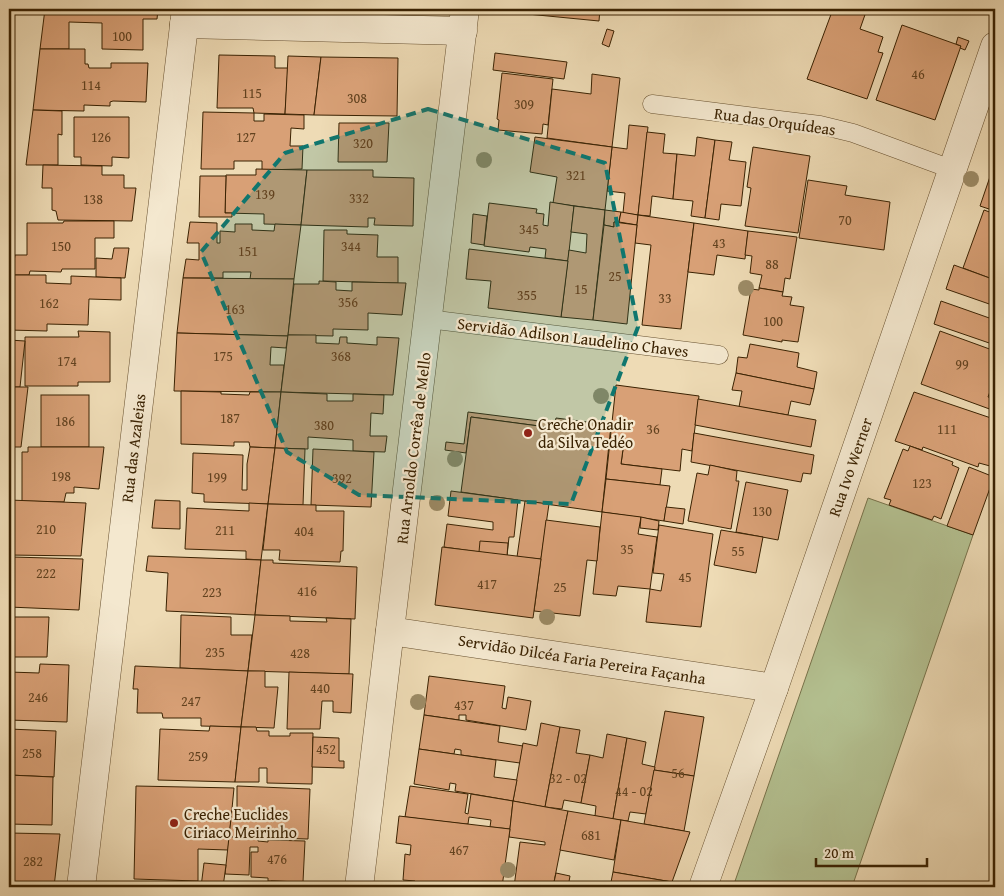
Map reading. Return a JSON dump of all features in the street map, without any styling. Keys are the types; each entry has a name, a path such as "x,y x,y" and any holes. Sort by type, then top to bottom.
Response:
{"street":[{"path":"185,16 464,20"},
{"name":"Rua das Azaleias","path":"81,887 185,16"},
{"name":"Rua Arnoldo Corrêa de Mello","path":"359,887 464,20"},
{"name":"Rua Ivo Werner","path":"703,887 774,688 995,46"},
{"name":"Servidão Dilcéa Faria Pereira Façanha","path":"390,631 774,688"}],"lane":[{"name":"Rua das Orquídeas","path":"652,104 820,125 853,133 952,169"},
{"name":"Servidão Adilson Laudelino Chaves","path":"428,319 719,354"}],"highlighted area":[{"path":"428,109 605,163 638,327 571,504 359,495 287,452 201,252 285,153"}],"green space":[{"path":"868,498 973,535 852,887 733,887"}],"building":[{"path":"45,9 158,9 157,19 143,19 143,50 102,49 102,23 69,22 69,49 40,49"},
{"path":"507,9 600,9 599,21 507,12"},
{"path":"833,9 867,9 860,29 883,37 878,52 883,53 867,99 807,79"},
{"path":"902,25 961,46 935,120 876,100"},
{"path":"607,29 614,31 609,47 602,44"},
{"path":"958,37 969,41 965,50 956,44"},
{"path":"40,49 85,49 85,64 88,64 89,68 111,68 111,63 148,63 146,102 113,101 110,102 110,106 84,105 84,111 33,110"},
{"path":"495,53 567,62 564,79 493,70"},
{"path":"219,55 275,56 275,68 288,68 285,114 254,113 253,108 217,108"},
{"path":"288,56 321,57 314,115 285,114"},
{"path":"321,57 398,58 397,116 314,115"},
{"path":"502,73 553,79 548,125 543,124 542,134 498,130 499,120 497,119"},
{"path":"592,74 620,78 612,147 547,138 552,89 591,94"},
{"path":"33,110 62,111 62,135 58,134 58,165 26,165"},
{"path":"203,112 254,113 254,121 264,121 264,114 304,115 304,129 291,128 290,146 303,146 302,169 262,170 262,161 234,161 234,169 201,169"},
{"path":"74,117 129,117 129,158 112,157 112,166 81,165 81,157 74,157"},
{"path":"339,123 389,123 387,162 338,162"},
{"path":"629,125 648,127 638,215 623,213 625,193 607,191 612,147 627,149"},
{"path":"647,132 665,134 663,153 677,154 673,199 652,196 650,216 638,215"},
{"path":"535,137 612,147 605,210 553,203 557,177 530,172"},
{"path":"697,137 715,140 705,218 691,216 693,201 673,199 677,154 695,156"},
{"path":"715,140 732,142 729,160 746,162 741,206 721,204 719,220 705,218"},
{"path":"753,147 810,156 798,233 745,226 751,188 747,187"},
{"path":"995,162 995,211 980,206"},
{"path":"43,165 102,166 102,175 124,175 124,188 136,188 132,221 58,220 56,211 52,210 52,188 42,188"},
{"path":"256,169 307,170 301,225 264,224 264,214 225,213 226,175 256,175"},
{"path":"307,170 373,170 373,177 414,178 413,226 374,225 375,218 368,218 368,227 301,225"},
{"path":"200,176 226,176 225,213 232,213 232,217 199,217"},
{"path":"808,180 847,186 845,195 890,202 884,250 799,238"},
{"path":"550,202 574,206 568,261 545,258 546,249 530,247 529,252 484,246 489,203 537,209 536,213 544,214 543,225 548,226"},
{"path":"574,206 605,210 593,320 561,317 569,250 586,253 587,234 571,232"},
{"path":"605,210 621,212 619,222 614,222 614,227 604,225"},
{"path":"984,210 995,214 995,280 963,268"},
{"path":"621,212 638,215 637,225 619,222"},
{"path":"473,214 487,216 484,245 471,243"},
{"path":"638,215 694,223 681,329 642,325 651,245 635,243"},
{"path":"64,221 114,221 114,238 95,238 95,269 62,269 61,272 30,271 29,275 12,275 15,255 27,255 27,223 63,223"},
{"path":"190,222 217,223 217,243 220,243 220,231 235,232 235,224 252,224 252,230 274,231 275,224 301,225 294,279 250,279 251,272 223,272 223,278 183,278 186,259 199,260 199,243 187,243"},
{"path":"614,222 637,225 627,324 593,320 604,225 614,227"},
{"path":"694,223 748,231 745,259 717,255 714,275 688,272"},
{"path":"324,230 347,230 347,234 378,235 377,257 398,257 398,283 323,281"},
{"path":"748,231 797,237 790,279 785,278 783,292 759,288 762,275 750,273 752,256 745,255"},
{"path":"114,248 129,248 125,278 96,277 96,258 112,259"},
{"path":"469,249 568,261 561,317 488,308 491,281 466,279"},
{"path":"954,265 995,280 995,306 946,289"},
{"path":"12,275 46,275 46,283 71,284 71,276 121,278 121,300 89,299 88,325 47,324 47,331 9,330"},
{"path":"183,278 294,279 288,336 177,333"},
{"path":"319,281 336,282 336,290 352,291 352,282 406,283 402,315 368,313 368,330 333,329 333,336 288,335 294,284 319,284"},
{"path":"759,288 783,292 782,296 792,297 790,305 804,307 798,342 782,340 782,342 743,335 751,289 759,290"},
{"path":"941,301 995,320 995,345 934,324"},
{"path":"78,331 110,332 110,382 78,382 78,386 25,386 25,337 79,337"},
{"path":"940,331 995,351 995,378 988,397 995,399 995,411 921,384"},
{"path":"177,333 288,336 286,348 271,347 270,365 284,365 281,392 174,391"},
{"path":"288,335 316,335 316,343 339,344 340,337 347,337 347,343 377,345 377,337 399,338 393,395 281,392"},
{"path":"9,340 25,341 20,387 9,387"},
{"path":"750,344 799,353 797,367 817,372 814,389 736,373 738,357 747,358"},
{"path":"736,373 814,389 810,405 791,401 788,415 739,407 742,391 732,390"},
{"path":"616,385 699,396 692,451 682,449 680,471 621,464 624,442 610,441"},
{"path":"9,387 28,387 21,447 9,447"},
{"path":"181,391 249,395 250,392 281,392 275,448 250,447 249,442 234,442 234,446 181,444"},
{"path":"281,392 327,394 327,401 353,401 353,394 384,395 383,414 371,413 370,436 387,436 385,452 353,451 353,440 308,437 308,449 275,448"},
{"path":"914,392 991,418 993,410 995,411 995,452 990,466 979,463 978,467 923,447 922,450 895,441"},
{"path":"41,395 89,395 89,447 41,447"},
{"path":"698,399 816,420 811,447 695,425"},
{"path":"468,412 555,423 554,428 471,417 466,453 445,450 446,442 464,444"},
{"path":"471,417 554,428 556,418 611,425 602,512 461,492"},
{"path":"694,433 814,455 811,474 803,473 801,482 691,462"},
{"path":"610,441 624,442 621,464 662,469 660,485 606,479"},
{"path":"910,446 953,462 952,465 959,468 941,519 934,516 932,520 889,505 891,500 884,498 903,449 908,451"},
{"path":"9,447 13,447 11,500 9,500"},
{"path":"28,447 104,447 99,489 74,487 74,493 66,493 64,502 22,501 22,452 28,452"},
{"path":"250,447 275,448 268,504 204,502 204,494 192,493 193,453 243,455 242,490 247,490 247,464"},
{"path":"275,448 305,449 303,505 268,504"},
{"path":"313,449 374,452 371,507 311,505"},
{"path":"710,465 737,471 736,481 739,481 731,529 688,521 697,473 708,475"},
{"path":"969,467 994,477 973,535 947,526"},
{"path":"606,479 670,486 664,521 602,512"},
{"path":"746,482 788,490 778,540 736,532"},
{"path":"451,491 518,500 514,537 509,537 507,556 444,547 447,524 493,530 493,522 448,516"},
{"path":"9,500 86,503 81,556 9,555"},
{"path":"155,500 180,501 180,529 152,528"},
{"path":"525,501 549,504 541,559 517,557"},
{"path":"249,503 268,504 261,560 246,559 246,551 185,549 187,508 249,511"},
{"path":"268,504 316,505 316,511 344,511 343,551 341,551 340,562 279,560 280,550 263,550"},
{"path":"666,507 685,509 683,524 664,521"},
{"path":"602,512 641,517 638,534 657,537 650,589 618,586 616,596 593,594"},
{"path":"641,517 659,521 658,530 640,528"},
{"path":"546,520 600,527 597,561 587,560 580,616 534,611"},
{"path":"659,525 713,534 701,627 646,622 650,589 661,591 664,574 653,573"},
{"path":"721,530 763,537 756,573 714,565"},
{"path":"480,541 508,543 507,556 479,552"},
{"path":"442,547 541,559 533,618 435,605"},
{"path":"148,556 261,560 255,615 166,611 168,573 146,571"},
{"path":"12,557 83,559 79,610 9,607"},
{"path":"261,560 273,560 273,563 357,567 355,619 255,615"},
{"path":"181,615 231,617 231,635 252,635 248,671 180,668"},
{"path":"255,615 290,616 290,621 327,622 326,618 351,619 349,674 248,671"},
{"path":"9,617 49,617 47,657 9,657"},
{"path":"40,664 69,665 67,722 9,720 9,672 39,673"},
{"path":"135,666 248,671 241,727 201,726 201,718 163,718 162,713 137,713 138,689 133,689"},
{"path":"248,671 265,671 265,687 278,687 274,728 241,727"},
{"path":"289,672 353,674 351,713 333,712 333,701 322,701 320,729 287,729"},
{"path":"429,676 505,686 502,708 506,709 508,697 531,701 526,730 466,720 466,715 459,715 459,720 424,715"},
{"path":"665,711 704,717 694,776 654,770"},
{"path":"424,715 500,726 498,742 523,746 520,763 461,755 461,750 455,749 454,754 419,749"},
{"path":"541,723 560,727 545,807 513,801 523,743 537,746"},
{"path":"210,726 241,727 235,782 158,780 160,729 209,731"},
{"path":"241,727 256,727 257,731 269,731 269,736 290,736 290,733 313,733 312,784 267,783 267,768 259,768 259,782 235,782"},
{"path":"560,727 580,730 576,753 590,755 581,803 564,800 562,809 545,807"},
{"path":"9,729 56,731 54,777 9,775"},
{"path":"607,734 627,738 613,819 595,816 596,806 581,803 590,755 603,758"},
{"path":"313,737 339,738 339,761 344,761 344,768 312,767"},
{"path":"627,738 646,742 642,764 655,767 646,814 630,812 628,821 613,819"},
{"path":"419,749 496,760 494,777 517,780 513,801 455,791 456,784 450,783 449,790 414,784"},
{"path":"654,770 694,776 684,831 644,824"},
{"path":"9,775 53,777 52,825 9,824"},
{"name":"Creche Euclides Ciriaco Meirinho","path":"136,786 234,788 228,850 198,849 198,881 134,879"},
{"path":"237,786 310,789 308,839 276,838 276,834 244,833 244,837 229,837 232,809 237,809"},
{"path":"410,786 468,794 465,813 468,814 471,794 513,801 510,829 490,827 491,820 469,817 468,824 465,824 405,817"},
{"path":"513,801 568,811 553,887 514,887 520,842 545,845 545,842 509,837"},
{"path":"568,811 621,820 614,860 560,850"},
{"path":"399,816 510,829 502,887 415,887 415,881 403,880 405,854 410,855 411,845 396,843"},
{"path":"621,820 690,832 672,882 613,872"},
{"path":"9,833 60,834 54,887 9,887"},
{"path":"229,837 258,838 258,841 268,842 268,840 305,841 303,882 268,881 268,878 251,877 251,852 258,852 258,847 250,847 249,875 225,874"},
{"path":"204,863 226,865 223,887 201,887"},
{"path":"613,872 676,883 674,887 610,887"},
{"path":"556,873 570,876 568,887 553,887"},
{"path":"271,881 303,882 302,887 271,887"}],"place":[{"name":"Creche Onadir da Silva Tedéo","path":"528,433"},
{"name":"Creche Euclides Ciriaco Meirinho","path":"174,823"}]}
